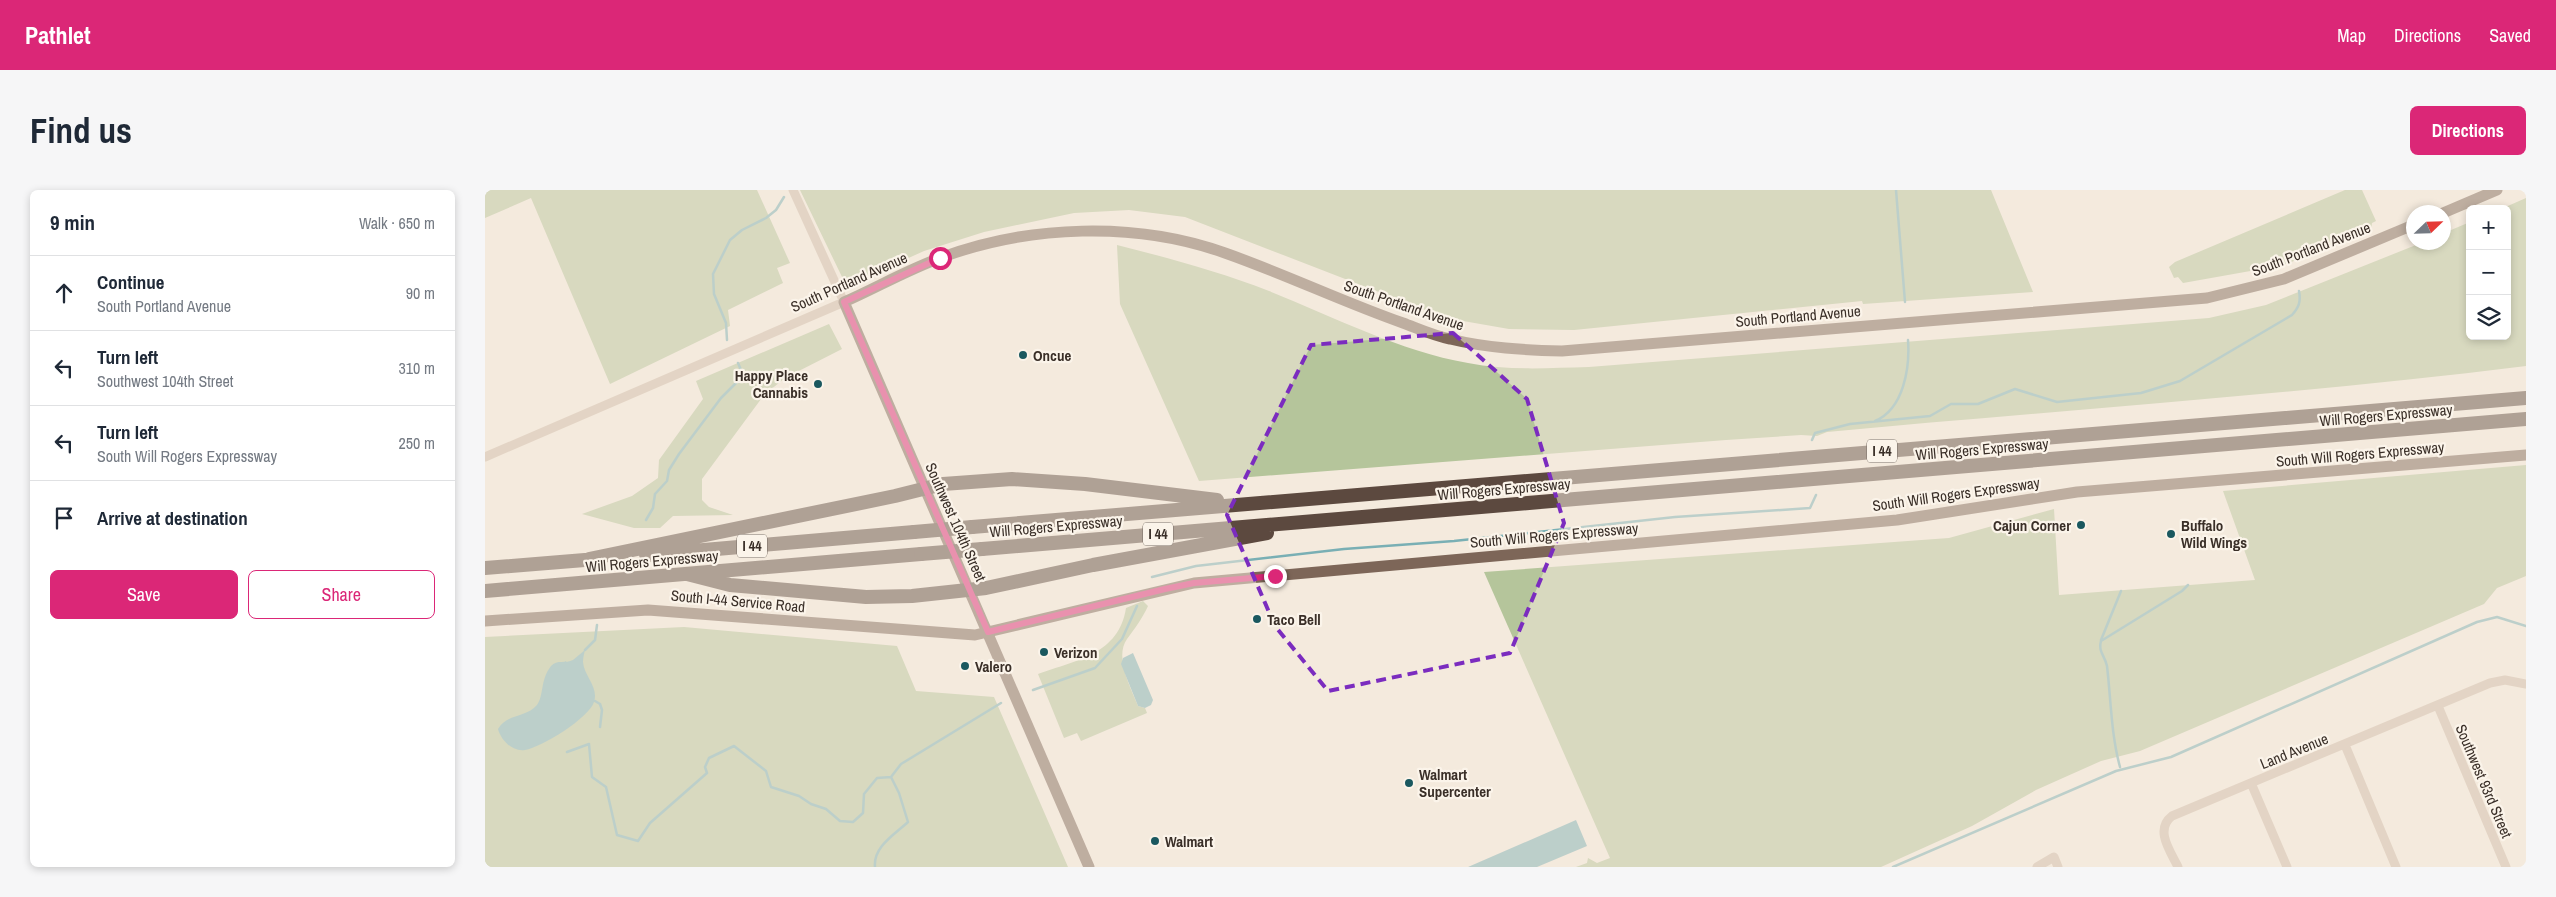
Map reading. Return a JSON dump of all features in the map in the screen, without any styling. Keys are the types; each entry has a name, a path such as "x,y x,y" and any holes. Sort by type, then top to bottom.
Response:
{"highway":[{"name":"Will Rogers Expressway","path":"485,568 2526,397"},
{"name":"Will Rogers Expressway","path":"485,591 2526,419"},
{"path":"589,560 951,483 1033,480 1253,504"},
{"path":"687,574 730,585 866,597 912,596 969,589 1334,520"}],"main road":[{"path":"2451,210 2497,190"},
{"name":"South Portland Avenue","path":"844,302 940,258 981,246 1017,237 1059,232 1117,232 1173,239 1224,252 1363,309 1449,339 1505,349 1562,351 2207,298 2284,279 2406,228"},
{"name":"Southwest 104th Street","path":"844,302 1089,867"},
{"name":"South Will Rogers Expressway","path":"988,632 1194,583 1897,520 2077,492 2526,454"},
{"name":"South I-44 Service Road","path":"485,621 648,610 966,634 988,632"}],"street":[{"name":"Southwest 104th Street","path":"793,190 844,302"},
{"name":"South Portland Avenue","path":"485,457 844,302"},
{"name":"Land Avenue","path":"2178,867 2165,839 2165,825 2172,816 2497,681 2511,680 2526,684"},
{"name":"Southwest 93rd Street","path":"2438,706 2506,867"},
{"path":"2345,745 2397,867"},
{"path":"2251,783 2287,867"},
{"path":"2037,867 2054,857 2058,867"}],"highlighted area":[{"path":"1453,333 1527,399 1564,523 1510,653 1328,691 1275,626 1227,515 1311,345"}],"green space":[{"path":"485,190 757,190 790,263 777,268 783,283 728,310 730,326 610,384 531,198 485,218"},
{"path":"800,190 1991,190 2033,292 1863,304 1862,301 1574,330 1509,329 1446,318 1185,217 1129,210 1074,213 984,232 924,251 862,279 844,281"},
{"path":"2345,190 2362,190 2376,221 2372,223 2371,229 2284,265 2183,283 2178,277 2174,278 2169,267 2175,262"},
{"path":"2526,198 2526,366 2264,394 1827,432 1817,436 1801,435 1726,440 1199,481 1120,304 1117,245 1175,260 1232,278 1269,291 1392,342 1443,358 1498,367 1589,367 2209,318 2266,305 2406,249 2451,250 2451,230 2466,224 2466,340 2511,340 2510,205"},
{"path":"829,324 842,349 785,378 764,395 702,479 702,500 709,507 733,515 673,516 660,528 634,528 582,514 632,496 658,478 659,460 703,399 696,381"},
{"path":"2526,465 2526,576 2497,588 2484,604 2140,751 2101,761 2036,790 1972,826 1881,867 1576,867 1587,863 1588,858 1597,863 1610,858 1484,572 1949,538 2054,509 2059,595 2255,580 2223,491"},
{"path":"1143,601 1148,606 1123,646 1122,655 1128,682 1138,706 1145,708 1147,713 1081,741 1077,733 1064,738 1038,674 1094,653 1115,636 1122,623 1126,608"},
{"path":"684,627 897,646 916,691 994,697 1068,867 485,867 485,637"}],"water":[{"path":"585,650 584,667 595,691 594,702 590,709 564,731 533,748 520,750 508,744 498,729 502,724 507,720 528,712 537,705 541,697 545,677 553,664 573,660"},
{"path":"1133,653 1153,700 1151,705 1145,708 1138,706 1121,664 1123,658"},
{"path":"1576,820 1587,846 1537,867 1468,867"}],"waterway":[{"path":"1896,190 1905,302"},
{"path":"727,340 726,323 714,294 713,274 730,240 742,230 766,218 776,210 784,197"},
{"path":"1812,440 1815,433 1850,424 1930,416 1951,404 1978,404 2015,389 2057,402 2141,393 2180,381 2292,315 2299,304 2299,291"},
{"path":"1875,421 1885,415 1899,397 1908,362 1908,340"},
{"path":"646,520 653,508 655,494 667,481 669,470 679,454 721,398 738,381 741,370 738,363"},
{"path":"1152,577 1196,566 1344,549 1454,541 1675,517 1810,508 1816,495"},
{"path":"2120,767 2113,730 2107,666 2101,651 2101,641 2182,591 2188,585"},
{"path":"2101,640 2121,591"},
{"path":"1033,690 1095,668 1122,639 1137,606"},
{"path":"1893,867 2116,771 2171,757 2477,622 2497,617 2526,626"},
{"path":"585,650 595,640 597,625"},
{"path":"595,701 600,704 602,710 600,727"},
{"path":"567,752 589,744 592,777 606,787 617,835 638,841 650,823 707,773 705,767 709,758 734,746 766,771 771,787 799,796 811,804 826,809 840,821 853,822 863,813 864,794 877,778 891,777 901,764 1001,703"},
{"path":"875,867 877,853 881,847 908,822 899,793 891,777"}],"place":[{"name":"Oncue","path":"1023,355"},
{"name":"Happy Place Cannabis","path":"818,384"},
{"name":"Cajun Corner","path":"2081,525"},
{"name":"Buffalo Wild Wings","path":"2171,534"},
{"name":"Taco Bell","path":"1257,619"},
{"name":"Verizon","path":"1044,652"},
{"name":"Valero","path":"965,666"},
{"name":"Walmart Supercenter","path":"1409,783"},
{"name":"Walmart","path":"1155,841"}],"route":[{"path":"940,258 844,302 988,632 1194,583 1275,576"}]}
